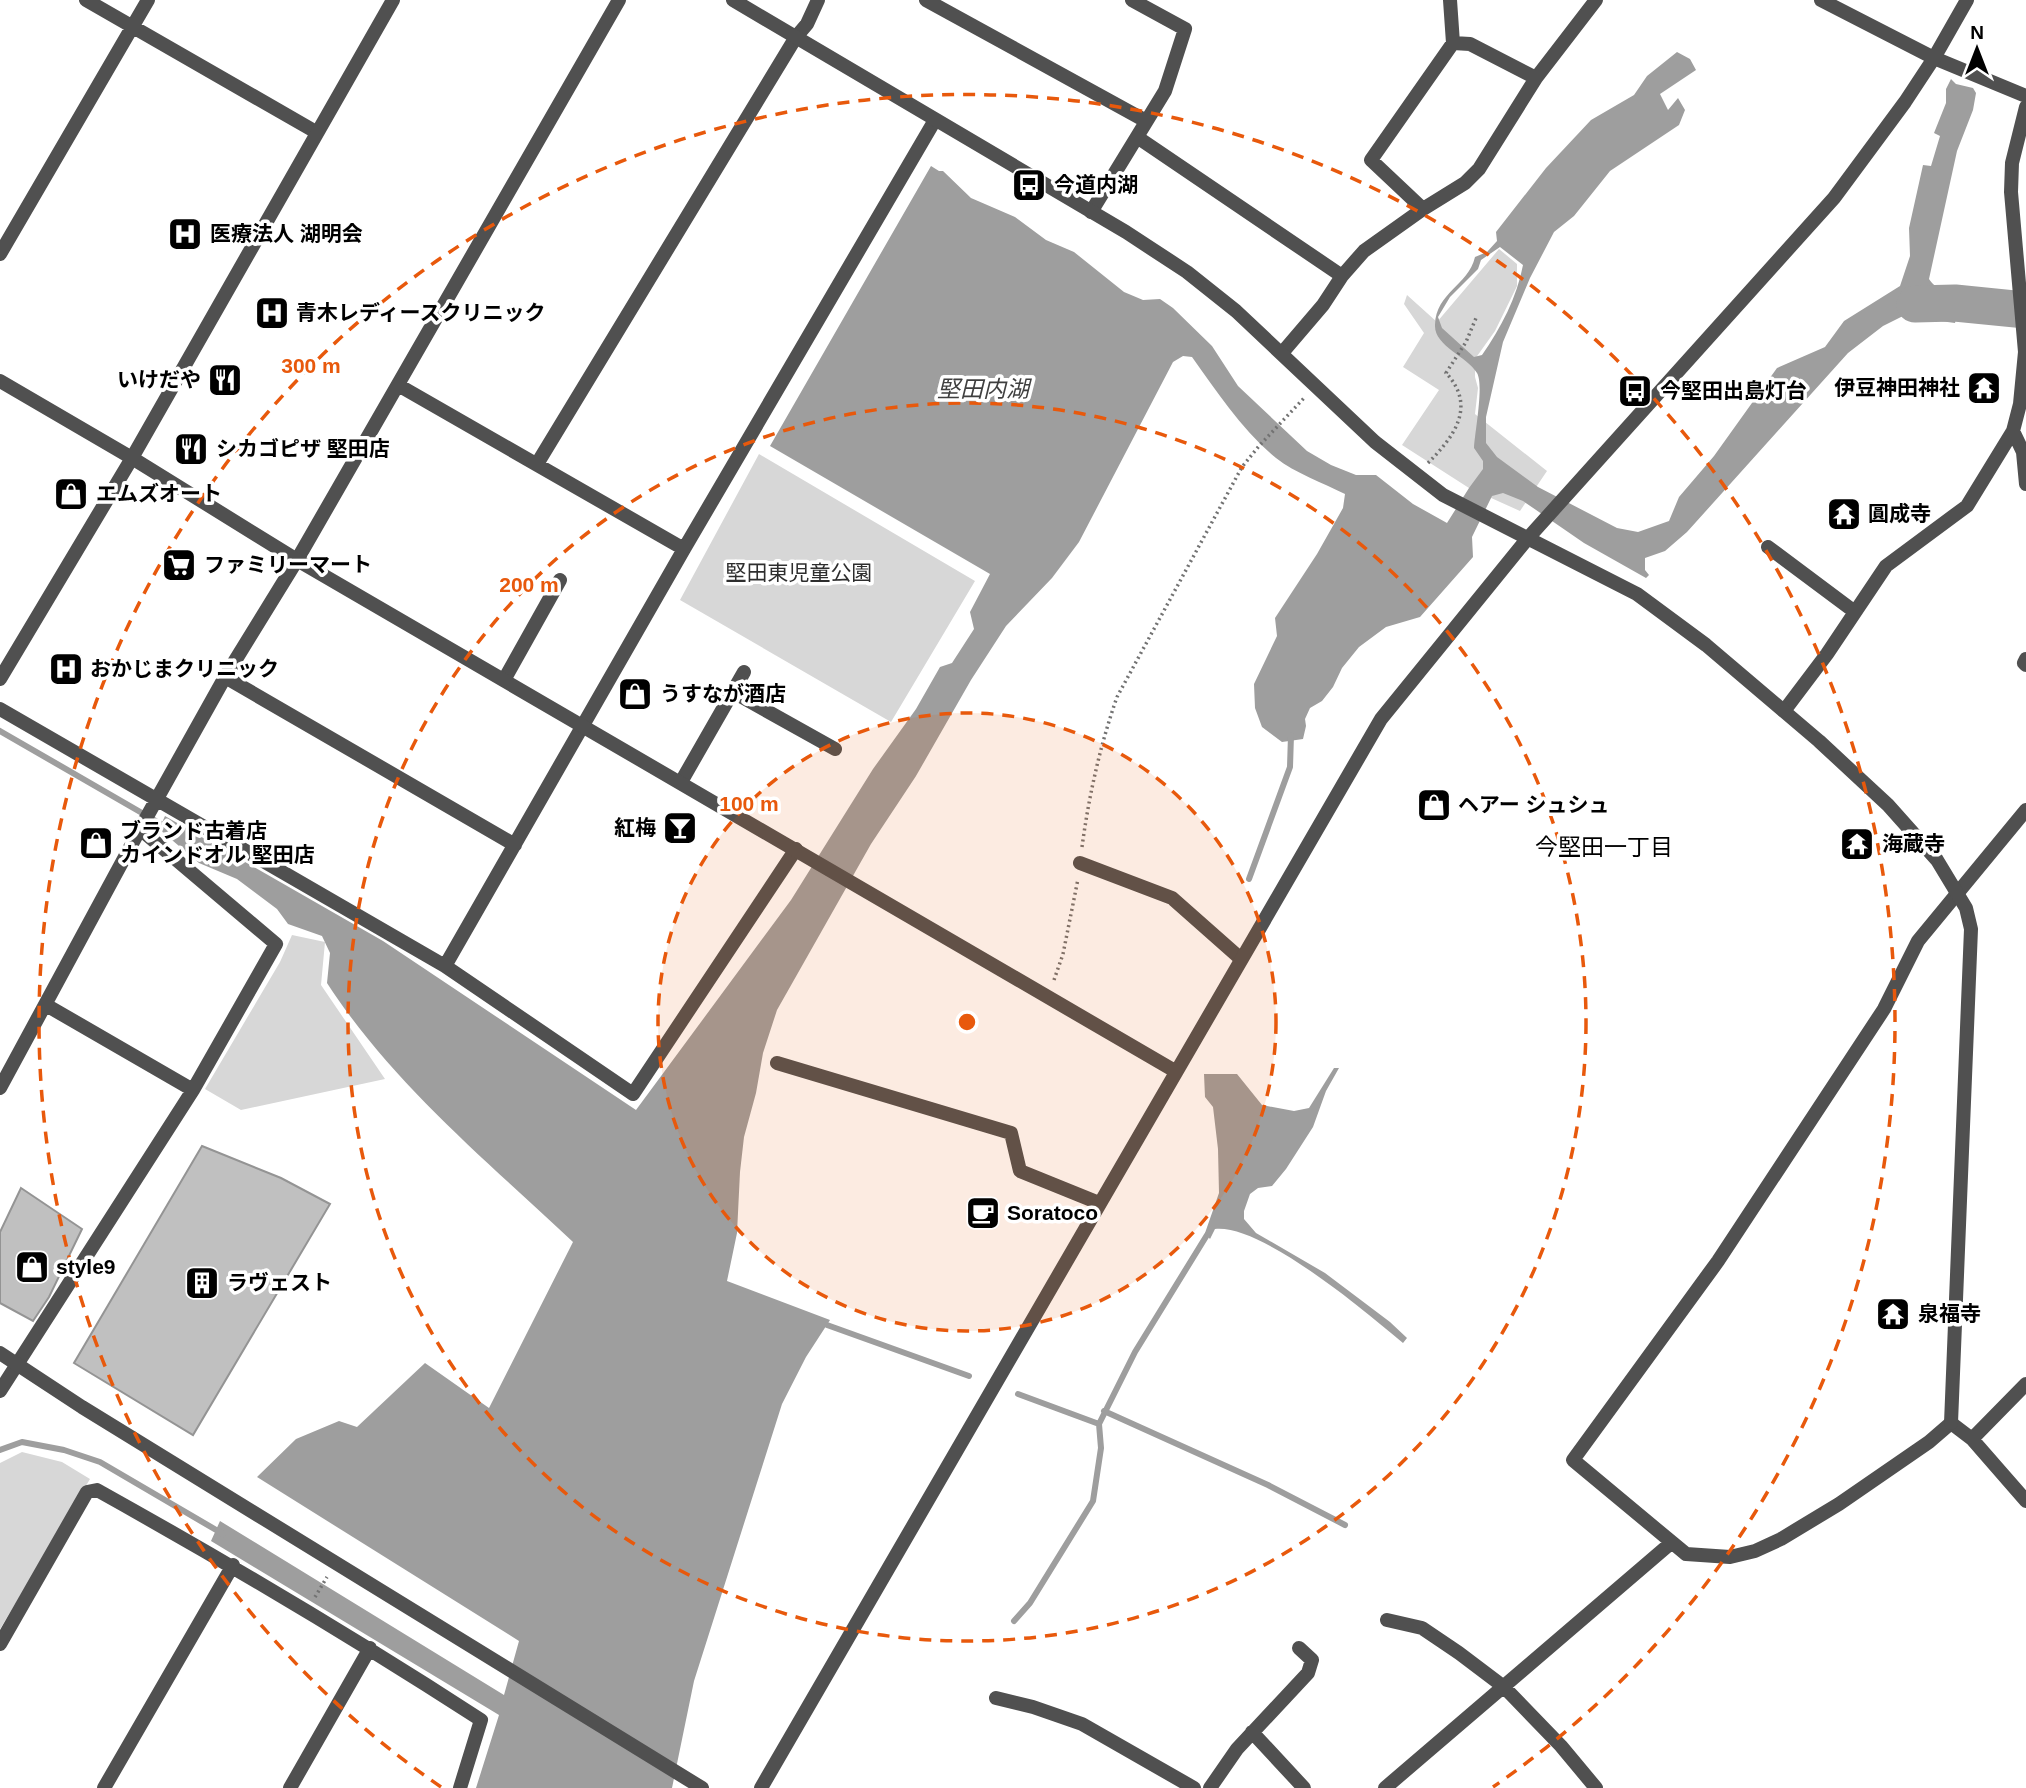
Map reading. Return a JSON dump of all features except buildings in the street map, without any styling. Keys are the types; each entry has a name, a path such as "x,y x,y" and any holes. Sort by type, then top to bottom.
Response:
{"street":[{"path":"86,0 316,132"},
{"path":"0,254 148,0"},
{"path":"0,679 132,458 393,0"},
{"path":"0,1088 225,677 297,560 619,0"},
{"path":"733,0 1091,212 1187,272 1282,352 1375,442 1443,495 1637,594 1706,645 1819,741 1888,806 1937,860 1958,894 1966,908 1971,929 1951,1423 1929,1442 1839,1504 1781,1539 1755,1551 1730,1557 1686,1554 1573,1460 1718,1261 1884,1009 1918,941 1958,894 2026,810"},
{"path":"537,464 796,37 807,24 818,0"},
{"path":"926,0 1146,121"},
{"path":"1091,212 1165,91 1185,29 1132,0"},
{"path":"1423,209 1371,160 1453,43 1450,0"},
{"path":"1282,352 1323,305 1342,276 1364,251 1465,183 1479,169 1536,78 1595,0"},
{"path":"1821,0 1934,58 2026,96"},
{"path":"761,1788 1381,719 1528,538 1833,198 1934,58 1967,0"},
{"path":"1453,43 1469,44 1536,78"},
{"path":"1784,712 1886,566 1967,506 2013,431 2020,404 2025,352 2011,192 2012,163 2026,107"},
{"path":"445,966 684,549 935,120"},
{"path":"1137,137 1342,276"},
{"path":"0,382 132,458 297,560 1175,1071"},
{"path":"398,385 684,549"},
{"path":"2013,431 2023,452 2026,484"},
{"path":"1768,547 1855,612"},
{"path":"505,680 560,580"},
{"path":"2026,659 2026,665"},
{"path":"681,782 744,672"},
{"path":"225,677 515,845"},
{"path":"733,692 835,748"},
{"path":"0,709 445,966 633,1094 796,849"},
{"path":"0,1391 193,1090 276,944 140,829"},
{"path":"1080,863 1172,898 1241,958"},
{"path":"46,1004 193,1090"},
{"path":"776,1063 1011,1133 1020,1171 1099,1203"},
{"path":"0,1353 93,1414 702,1788"},
{"path":"1972,1439 2026,1384"},
{"path":"1951,1423 1972,1439 2026,1501"},
{"path":"0,1644 87,1492 97,1490 233,1565 370,1648 481,1720 460,1788"},
{"path":"1385,1788 1671,1543"},
{"path":"104,1788 233,1565"},
{"path":"1387,1620 1422,1628 1504,1687 1561,1746 1596,1788"},
{"path":"290,1788 370,1648"},
{"path":"1210,1788 1237,1749 1308,1673 1312,1660 1299,1648"},
{"path":"996,1698 1082,1724 1194,1788"},
{"path":"1252,1732 1304,1788"}],"path":[{"path":"1416,474 1446,445 1460,422 1460,398 1455,383 1446,373 1466,342 1476,318"},
{"path":"1046,996 1063,954 1075,900 1093,780 1117,697 1242,467 1289,413"},
{"path":"312,1602 325,1581"}],"green space":[{"path":"1499,249 1517,264 1517,286 1495,331 1475,359 1478,388 1475,414 1547,471 1520,511 1469,488 1402,445 1439,390 1403,367 1424,333 1404,304 1407,295 1437,322"},
{"name":"堅田東児童公園","path":"759,454 975,581 891,722 680,600"},
{"path":"292,935 325,942 321,985 385,1079 241,1110 205,1089 280,962"},
{"path":"22,1452 62,1462 90,1479 0,1629 0,1463"}],"water":[{"name":"堅田内湖","path":"1677,52 1690,59 1696,70 1660,94 1668,110 1678,98 1685,110 1679,125 1610,171 1574,216 1554,232 1530,278 1503,342 1486,417 1486,443 1497,457 1538,487 1617,528 1638,532 1669,521 1679,497 1714,456 1777,368 1825,347 1844,321 1900,286 1910,256 1909,228 1923,165 1931,166 1940,136 1934,133 1946,103 1946,89 1951,79 1956,84 1973,88 1976,93 1973,110 1957,151 1929,279 1940,289 1966,295 1965,318 1956,319 1955,323 1903,316 1883,326 1848,353 1687,532 1665,551 1645,558 1645,570 1649,575 1646,578 1584,543 1523,501 1503,493 1492,496 1472,537 1473,557 1420,617 1386,627 1359,647 1342,668 1333,687 1322,701 1310,708 1305,719 1303,739 1282,742 1262,727 1255,708 1254,684 1277,636 1275,618 1343,508 1345,494 1276,458 1231,410 1192,357 1183,356 1173,362 1079,542 1052,578 1006,626 971,680 916,776 871,844 777,1010 763,1053 744,1137 737,1233 727,1281 830,1320 806,1357 782,1404 694,1681 672,1788 476,1788 499,1715 211,1541 220,1521 504,1695 519,1641 257,1477 296,1439 339,1421 357,1427 425,1363 489,1408 573,1242 442,1120 353,1020 327,983 330,953 322,936 288,924 277,909 237,879 199,863 159,829 165,816 383,941 636,1110 791,900 873,769 916,709 940,667 952,663 974,629 970,612 990,574 770,446 931,166 943,171 971,198 1015,217 1046,240 1074,252 1124,292 1143,300 1160,299 1212,346 1238,386 1307,451 1356,475 1376,475 1413,504 1447,523 1483,469 1483,461 1474,448 1479,379 1472,367 1445,345 1436,332 1437,314 1441,305 1466,275 1475,257 1487,252 1497,241 1496,232 1546,168 1591,120 1634,95 1647,76","holes":["1500,247 1523,265 1517,289 1502,323 1482,355 1474,357 1442,328 1438,317 1450,297 1478,269 1481,260"]},
{"path":"2026,298 2026,324 2009,319 1977,316 1978,299"},
{"path":"1334,1068 1339,1068 1326,1091 1313,1127 1272,1186 1258,1188 1250,1194 1244,1219 1256,1233 1325,1273 1390,1322 1407,1338 1403,1343 1340,1292 1259,1240 1235,1231 1215,1229 1210,1239 1205,1233 1219,1193 1213,1107 1205,1097 1204,1074 1237,1074 1262,1105 1294,1111 1309,1108"}],"waterway":[{"path":"1915,304 1955,303 2026,310"},
{"path":"0,731 168,828"},
{"path":"1249,879 1290,767 1291,735"},
{"path":"1018,1394 1099,1424 1135,1352 1207,1235"},
{"path":"827,1325 969,1376"},
{"path":"1104,1411 1268,1485 1345,1525"},
{"path":"1014,1621 1030,1603 1093,1501 1101,1448 1099,1424"},
{"path":"0,1450 22,1442 64,1450 100,1462 223,1534"}],"place":[{"name":"今道内湖","path":"1029,185"},
{"name":"医療法人 湖明会","path":"185,234"},
{"name":"青木レディースクリニック","path":"272,313"},
{"name":"いけだや","path":"225,380"},
{"name":"伊豆神田神社","path":"1984,388"},
{"name":"今堅田出島灯台","path":"1635,391"},
{"name":"シカゴピザ 堅田店","path":"191,449"},
{"name":"エムズオート","path":"71,494"},
{"name":"圓成寺","path":"1844,514"},
{"name":"ファミリーマート","path":"179,565"},
{"name":"おかじまクリニック","path":"66,669"},
{"name":"うすなが酒店","path":"635,694"},
{"name":"ヘアー シュシュ","path":"1434,805"},
{"name":"紅梅","path":"680,828"},
{"name":"ブランド古着店 カインドオル 堅田店","path":"96,843"},
{"name":"海蔵寺","path":"1857,844"},
{"name":"Soratoco","path":"983,1213"},
{"name":"style9","path":"32,1267"},
{"name":"ラヴェスト","path":"202,1283"},
{"name":"泉福寺","path":"1893,1314"}],"district":[{"name":"今堅田一丁目","path":"1604,847"}]}
